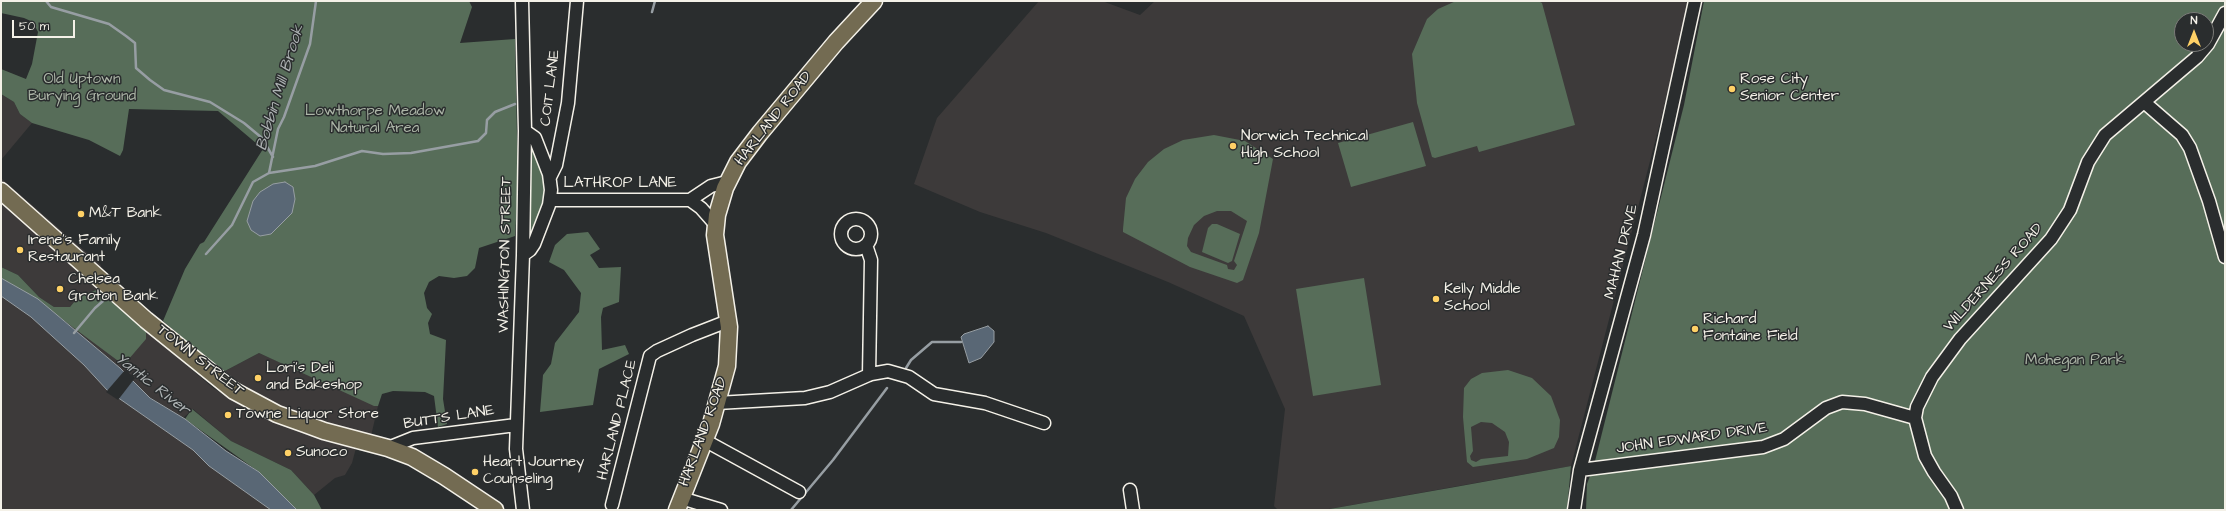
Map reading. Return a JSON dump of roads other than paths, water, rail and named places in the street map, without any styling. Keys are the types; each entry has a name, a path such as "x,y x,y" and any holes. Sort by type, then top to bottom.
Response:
{"main road":[{"name":"HARLAND ROAD","path":"679,504 717,403 728,358 728,321 715,249 716,225 727,182 743,155 760,133 836,42 874,1"},
{"name":"TOWN STREET","path":"1,191 146,320 234,390 277,414 312,427 388,448 412,457 438,472 495,510"}],"street":[{"name":"WASHINGTON STREET","path":"522,1 525,131 523,254 516,425 518,480 523,510"},
{"name":"COIT LANE","path":"550,177 556,165 568,103 577,1"},
{"name":"MAHAN DRIVE","path":"1574,510 1580,470 1644,235 1695,1"},
{"name":"WILDERNESS ROAD","path":"1915,418 1919,402 1935,372 1948,354 2037,257 2061,225 2075,200 2088,162 2101,140 2114,126 2201,54 2225,13"},
{"path":"2144,102 2182,135 2190,148 2204,185 2225,257"},
{"name":"LATHROP LANE","path":"523,254 532,248 550,200 550,177 535,138 525,131"},
{"name":"LATHROP LANE","path":"550,200 690,200 707,188 727,182"},
{"name":"LATHROP LANE","path":"690,200 701,208 716,225"},
{"path":"866,245 871,260 869,375"},
{"name":"HARLAND PLACE","path":"612,505 650,356 657,351 692,335 728,321"},
{"path":"717,403 798,399 830,392 869,375 884,371 902,374 934,394 985,403 1044,423"},
{"name":"JOHN EDWARD DRIVE","path":"1580,470 1767,446 1792,434 1826,408 1842,402 1865,404 1915,418"},
{"path":"1915,418 1926,456 1934,472 1951,496 1956,510"},
{"name":"BUTTS LANE","path":"388,448 413,438 516,425"},
{"path":"704,440 799,492"},
{"path":"1130,490 1133,510"},
{"path":"679,504 721,510"}],"water":[{"path":"285,182 293,187 295,199 292,213 271,234 260,236 251,230 247,221 253,201 260,192 273,184"},
{"path":"1,278 38,299 120,368 150,398 185,419 226,451 259,472 297,510 271,510 209,466 193,450 107,390 84,365 31,317 1,296"},
{"path":"988,326 994,331 994,342 981,358 969,363 961,337 964,334"}],"waterway":[{"path":"46,1 51,7 109,24 135,43 136,68 150,80 164,90 210,102 244,123 262,138 273,157"},
{"name":"Bobbin Mill Brook","path":"206,254 232,225 253,182 269,173 278,129 284,117 310,44 316,1"},
{"path":"652,12 655,1"},
{"path":"269,173 315,166 362,151 383,154 411,153 478,141 486,133 487,120 495,112 515,104"},
{"name":"Bobbin Mill Brook","path":"74,333 95,308 103,301"},
{"path":"906,368 911,360 932,342 961,342"},
{"path":"791,510 833,460 887,388"}],"place":[{"name":"Rose City Senior Center","path":"1732,89"},
{"name":"Norwich Technical High School","path":"1233,146"},
{"name":"M&T Bank","path":"81,214"},
{"name":"Irene's Family Restaurant","path":"20,250"},
{"name":"Chelsea Groton Bank","path":"60,289"},
{"name":"Kelly Middle School","path":"1436,299"},
{"name":"Richard Fontaine Field","path":"1695,329"},
{"name":"Lori's Deli and Bakeshop","path":"258,378"},
{"name":"Towne Liquor Store","path":"228,415"},
{"name":"Sunoco","path":"288,453"},
{"name":"Heart Journey Counseling","path":"475,472"}],"park label":[{"name":"Old Uptown Burying Ground","path":"82,88"},
{"name":"Lowthorpe Meadow Natural Area","path":"375,120"},
{"name":"Mohegan Park","path":"2075,361"}],"water label":[{"name":"Yantic River","path":"152,385"}]}
